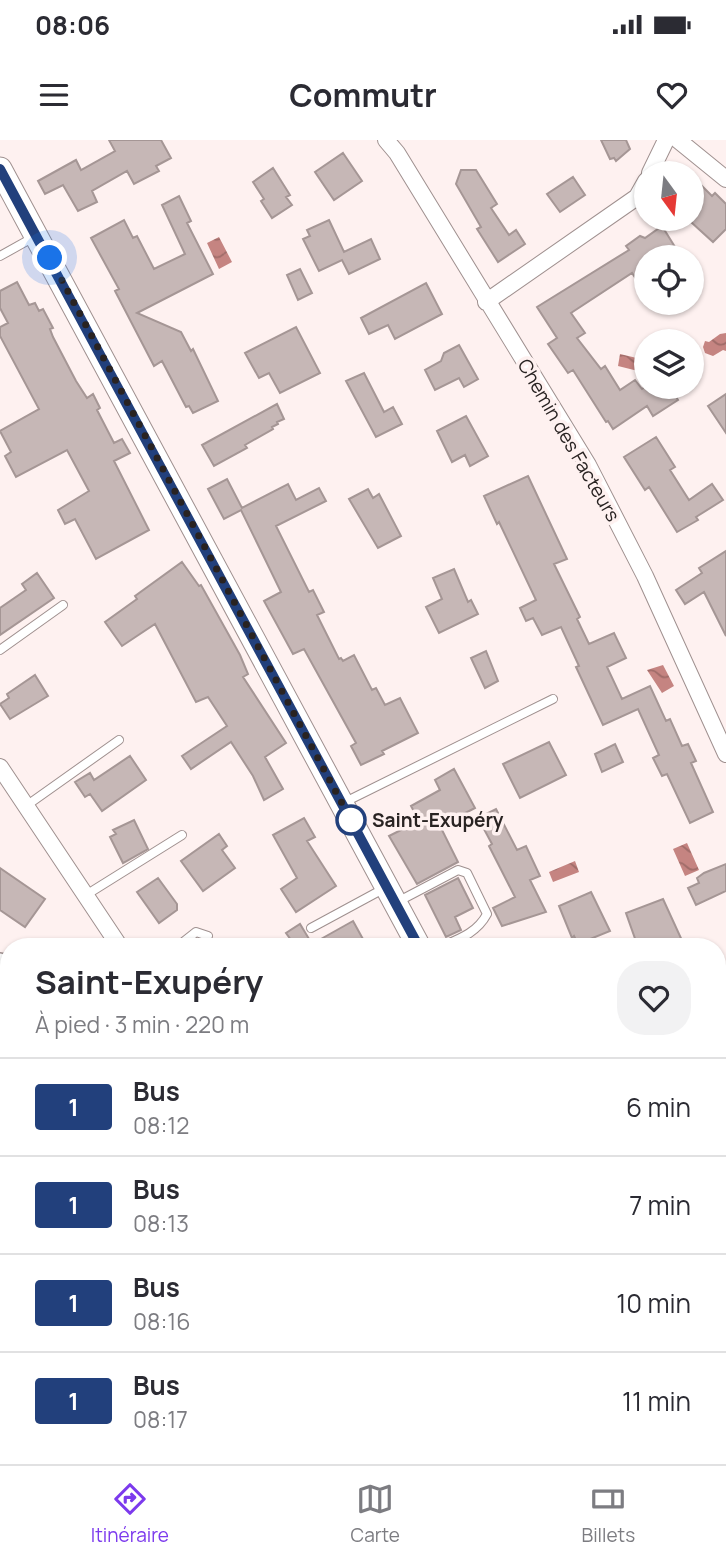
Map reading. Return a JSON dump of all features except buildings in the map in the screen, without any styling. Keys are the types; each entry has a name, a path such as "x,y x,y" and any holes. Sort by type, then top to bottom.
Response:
{"main road":[{"path":"0,169 414,938"}],"street":[{"name":"Chemin des Facteurs","path":"386,140 397,153 587,465 645,576 726,754"},
{"path":"656,161 666,140"},
{"path":"678,140 726,179"},
{"path":"486,302 634,200"},
{"path":"0,767 114,938"}],"lane":[{"path":"0,256 38,236"},
{"path":"0,650 63,605"},
{"path":"343,803 553,699"},
{"path":"26,806 119,740"},
{"path":"86,895 183,835"},
{"path":"311,928 458,870 467,873 487,914 480,926 461,938"},
{"path":"188,938 196,932 208,936"}],"water":[{"path":"219,237 232,262 219,269 207,243"},
{"path":"726,333 726,351 713,356 705,353 705,341 709,342"},
{"path":"620,354 634,357 634,370 618,366"},
{"path":"663,665 674,686 662,693 647,670"},
{"path":"687,843 699,870 685,876 673,849"},
{"path":"575,861 579,872 553,882 549,872"}],"bus line":[{"name":"1","path":"0,169 414,938"}],"place":[{"name":"Saint-Exupéry","path":"351,820"}],"route":[{"path":"50,258 351,820"}]}
